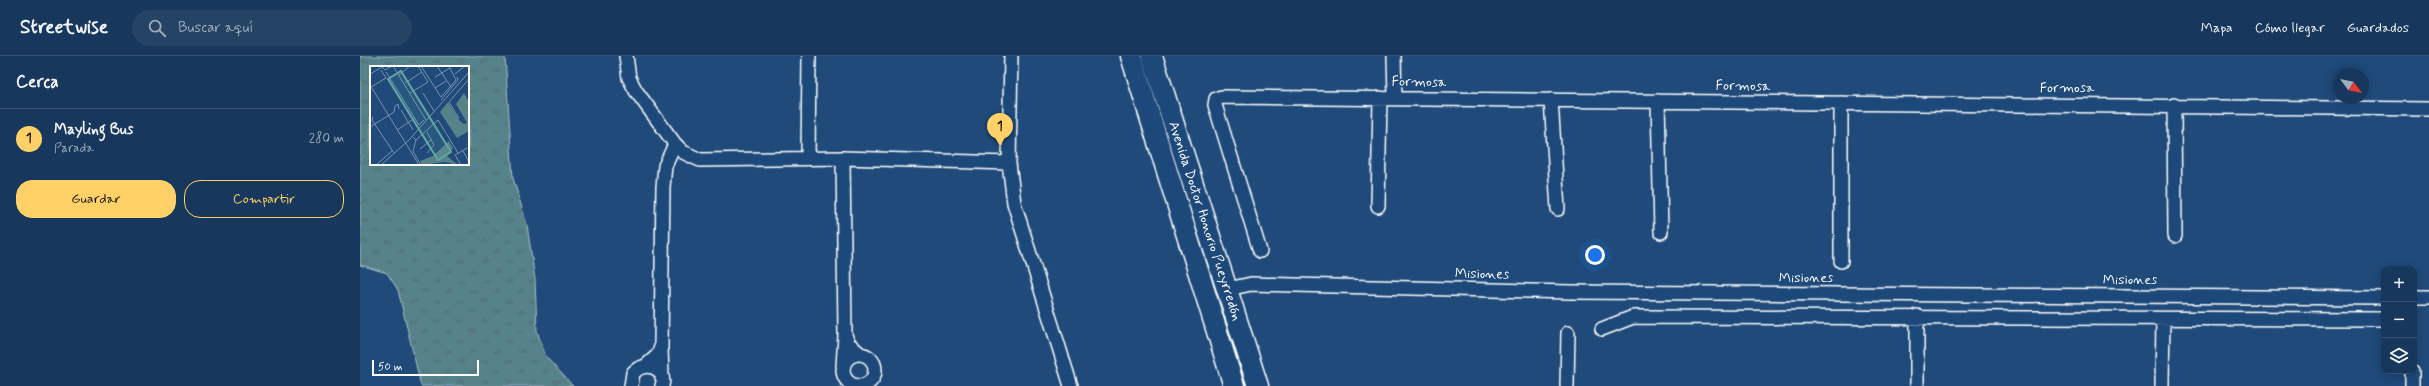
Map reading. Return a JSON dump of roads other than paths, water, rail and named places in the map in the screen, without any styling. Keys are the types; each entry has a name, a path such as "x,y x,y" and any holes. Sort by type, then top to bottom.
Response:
{"main road":[{"name":"Avenida Doctor Honorio Pueyrredón","path":"1131,56 1234,386"},
{"name":"Avenida Doctor Honorio Pueyrredón","path":"1152,56 1258,386"}],"street":[{"path":"626,56 629,78 636,91 675,144 687,154 700,160 843,158 1009,163"},
{"path":"808,158 809,56"},
{"path":"1011,56 1009,163 1014,203 1071,386"},
{"path":"1394,56 1395,98"},
{"name":"Formosa","path":"1260,251 1215,106 1216,99 1221,97 2174,105 2429,109"},
{"path":"1378,206 1380,98"},
{"path":"1551,100 1558,209"},
{"path":"1658,101 1662,232"},
{"path":"1841,103 1841,261"},
{"path":"2174,105 2175,236"},
{"path":"662,382 663,187 665,166 675,144"},
{"path":"843,158 844,376 851,384 856,386 867,384 874,376 875,366 869,357 859,353 848,343 845,335"},
{"name":"Misiones","path":"1228,289 1251,284 1578,292 2381,298"},
{"path":"2417,297 2429,297"},
{"path":"1917,316 1917,386"},
{"path":"1602,329 1634,317 1917,316 2162,319 2381,319"},
{"path":"2162,319 2162,386"},
{"path":"1567,386 1568,333"},
{"path":"631,386 633,373 637,369 647,365 658,355 662,347"},
{"path":"843,366 849,357 859,353"},
{"path":"647,365 657,369 662,382"},
{"path":"2412,374 2412,386"}],"place":[{"name":"Mayling Bus","path":"1000,146"}]}
